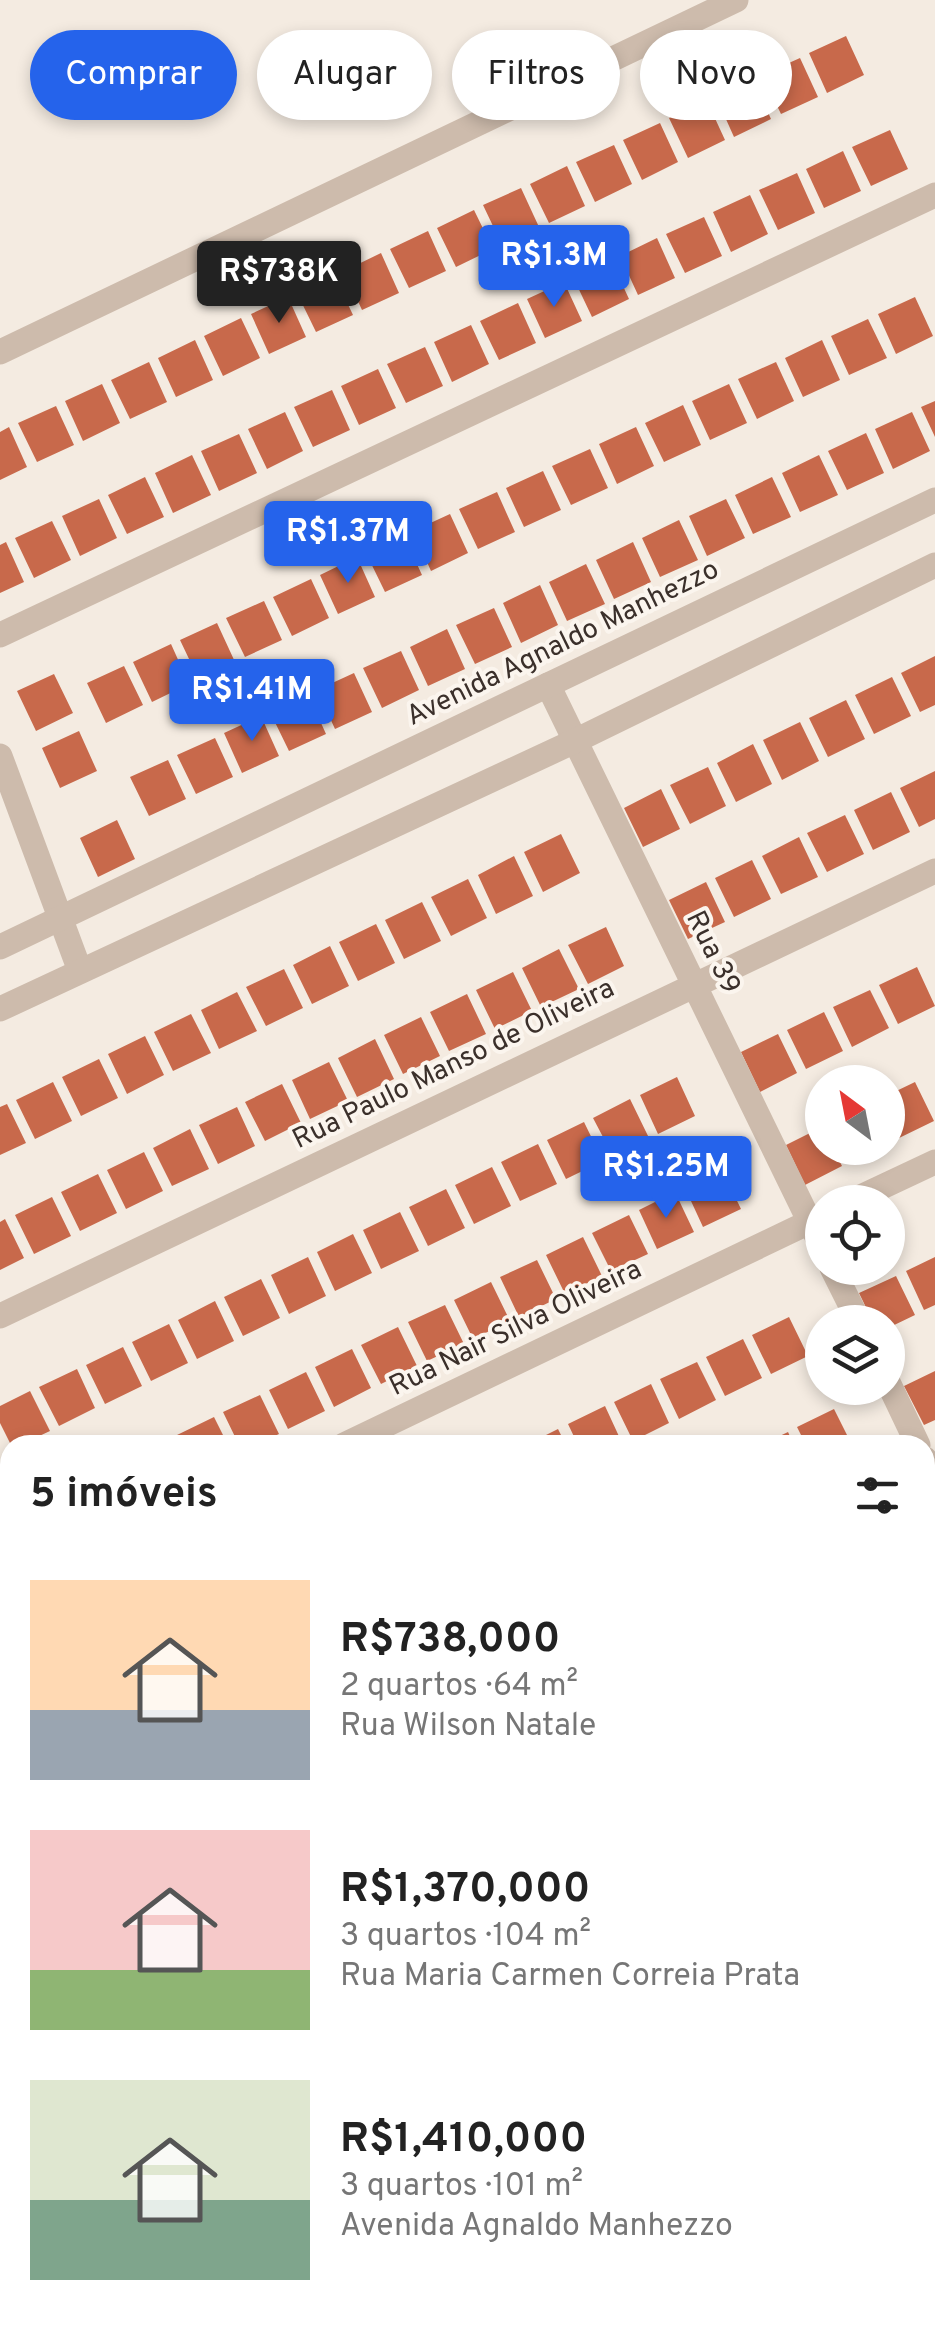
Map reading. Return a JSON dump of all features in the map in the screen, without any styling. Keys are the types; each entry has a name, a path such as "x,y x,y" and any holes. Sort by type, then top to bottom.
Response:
{"street":[{"path":"0,352 736,0"},
{"path":"0,635 935,195"},
{"name":"Avenida Agnaldo Manhezzo","path":"0,947 935,500"},
{"path":"0,1009 574,741 935,565"},
{"name":"Rua 39","path":"548,685 693,983 805,1197"},
{"path":"0,756 80,971"},
{"name":"Rua Paulo Manso de Oliveira","path":"0,1316 935,870"},
{"path":"886,1185 935,1162"},
{"name":"Rua Nair Silva Oliveira","path":"365,1435 805,1223"},
{"path":"899,1405 913,1435"}],"building":[{"path":"846,36 864,75 827,93 809,53"},
{"path":"800,58 818,97 792,109 792,62"},
{"path":"670,120 716,120 725,140 688,158"},
{"path":"726,120 769,120 734,137"},
{"path":"660,123 678,162 642,180 623,140"},
{"path":"890,130 908,169 871,186 852,147"},
{"path":"614,145 632,184 595,202 576,162"},
{"path":"843,151 861,191 824,208 806,169"},
{"path":"567,166 585,206 549,223 530,184"},
{"path":"797,173 815,213 778,230 759,190"},
{"path":"521,188 539,227 502,245 483,205"},
{"path":"750,195 768,234 731,252 713,212"},
{"path":"474,210 493,249 456,267 437,228"},
{"path":"704,217 722,256 685,273 666,234"},
{"path":"428,231 446,271 409,288 390,249"},
{"path":"657,238 675,278 638,295 620,256"},
{"path":"381,253 399,293 362,310 344,271"},
{"path":"611,260 629,299 592,317 573,277"},
{"path":"334,275 353,315 316,332 297,293"},
{"path":"564,282 582,321 545,338 527,299"},
{"path":"288,297 306,337 269,354 251,314"},
{"path":"915,297 933,336 896,354 878,314"},
{"path":"518,303 536,343 499,360 480,321"},
{"path":"241,318 260,358 223,376 204,336"},
{"path":"868,319 887,358 849,375 831,336"},
{"path":"471,325 489,364 452,382 434,342"},
{"path":"195,340 213,380 176,397 158,358"},
{"path":"822,340 840,380 803,397 785,358"},
{"path":"425,347 443,386 406,403 387,364"},
{"path":"149,362 167,402 130,419 111,380"},
{"path":"776,362 794,401 757,419 738,379"},
{"path":"378,369 396,408 359,425 341,386"},
{"path":"102,384 120,423 83,441 65,401"},
{"path":"729,384 747,423 710,440 692,401"},
{"path":"332,390 350,430 313,447 294,407"},
{"path":"935,401 935,437 921,407"},
{"path":"683,405 701,445 664,462 645,423"},
{"path":"56,406 74,445 37,462 18,423"},
{"path":"285,412 303,451 267,469 248,429"},
{"path":"912,412 930,451 893,469 875,429"},
{"path":"9,427 27,467 0,480 0,432"},
{"path":"636,427 654,466 617,484 599,444"},
{"path":"866,433 884,473 847,490 828,451"},
{"path":"239,434 257,473 219,491 201,451"},
{"path":"590,449 608,488 571,505 552,466"},
{"path":"192,455 211,495 173,513 155,473"},
{"path":"819,455 838,495 800,512 782,473"},
{"path":"543,471 561,510 524,527 506,488"},
{"path":"145,477 164,517 127,534 108,495"},
{"path":"772,477 791,517 753,534 735,495"},
{"path":"497,492 515,532 478,549 459,509"},
{"path":"99,499 117,538 80,556 62,516"},
{"path":"726,499 745,538 707,556 689,516"},
{"path":"450,514 468,553 431,571 413,531"},
{"path":"679,520 698,560 660,577 642,538"},
{"path":"52,521 71,560 34,578 15,538"},
{"path":"404,536 422,575 385,592 366,553"},
{"path":"6,542 24,582 0,593 0,545"},
{"path":"633,542 651,582 614,599 596,560"},
{"path":"357,557 375,597 338,614 320,575"},
{"path":"586,564 605,604 567,621 549,582"},
{"path":"311,579 329,618 292,636 273,597"},
{"path":"540,585 558,625 521,643 503,603"},
{"path":"264,601 282,640 245,657 226,618"},
{"path":"494,608 512,647 475,664 456,625"},
{"path":"217,623 235,662 199,680 180,640"},
{"path":"447,629 465,669 428,686 410,647"},
{"path":"171,644 189,684 152,702 133,662"},
{"path":"401,651 419,690 382,708 363,668"},
{"path":"935,656 935,705 920,712 901,673"},
{"path":"124,666 143,705 106,723 87,683"},
{"path":"354,673 372,712 335,729 317,690"},
{"path":"54,674 73,713 36,731 17,691"},
{"path":"892,677 911,716 874,734 855,695"},
{"path":"308,694 326,734 289,751 270,712"},
{"path":"846,700 865,739 828,757 809,718"},
{"path":"261,716 279,756 242,773 224,733"},
{"path":"800,722 819,761 782,780 763,740"},
{"path":"79,731 97,771 60,788 42,748"},
{"path":"215,738 233,777 196,794 177,755"},
{"path":"753,744 772,784 736,802 717,763"},
{"path":"168,760 186,799 149,816 130,777"},
{"path":"708,767 726,806 690,824 670,785"},
{"path":"935,771 935,819 919,827 900,788"},
{"path":"661,789 680,829 643,847 624,808"},
{"path":"891,792 910,832 873,850 854,810"},
{"path":"845,815 864,854 827,872 807,833"},
{"path":"117,820 135,859 98,877 80,838"},
{"path":"561,834 580,873 543,892 524,852"},
{"path":"799,837 818,877 781,894 762,856"},
{"path":"514,856 533,896 496,914 478,875"},
{"path":"752,860 771,899 734,917 715,878"},
{"path":"468,879 487,918 451,936 431,897"},
{"path":"706,882 725,922 688,939 669,900"},
{"path":"422,902 441,941 404,959 385,920"},
{"path":"376,924 395,963 358,981 339,942"},
{"path":"606,927 624,966 588,984 568,945"},
{"path":"330,946 349,986 312,1004 293,965"},
{"path":"559,949 579,989 541,1007 522,968"},
{"path":"917,967 935,1006 898,1024 879,985"},
{"path":"284,969 303,1008 266,1026 246,987"},
{"path":"513,972 532,1011 495,1029 476,990"},
{"path":"870,990 889,1028 852,1047 833,1007"},
{"path":"237,992 257,1031 219,1049 201,1010"},
{"path":"467,994 486,1034 449,1051 430,1012"},
{"path":"824,1012 843,1051 805,1067 787,1030"},
{"path":"191,1014 211,1053 173,1071 154,1032"},
{"path":"421,1017 440,1056 403,1074 384,1035"},
{"path":"778,1034 797,1073 760,1092 741,1052"},
{"path":"145,1036 164,1075 127,1094 108,1054"},
{"path":"375,1039 394,1079 357,1097 338,1058"},
{"path":"99,1059 118,1098 81,1116 62,1077"},
{"path":"329,1062 348,1101 310,1119 292,1080"},
{"path":"677,1077 695,1116 658,1134 640,1095"},
{"path":"53,1082 72,1121 35,1139 16,1100"},
{"path":"915,1082 934,1121 905,1135 905,1087"},
{"path":"282,1084 301,1123 265,1141 245,1102"},
{"path":"630,1099 649,1138 613,1156 593,1118"},
{"path":"7,1104 26,1143 0,1155 0,1107"},
{"path":"237,1107 255,1146 218,1164 199,1125"},
{"path":"584,1122 603,1161 566,1179 547,1140"},
{"path":"190,1129 209,1169 172,1186 153,1148"},
{"path":"805,1136 805,1165 842,1166 805,1185 786,1145"},
{"path":"538,1144 557,1184 520,1201 501,1162"},
{"path":"144,1152 163,1191 126,1209 107,1170"},
{"path":"492,1167 511,1206 474,1224 455,1185"},
{"path":"722,1170 741,1209 703,1227 685,1188"},
{"path":"98,1174 117,1213 80,1231 61,1192"},
{"path":"446,1189 465,1228 428,1246 409,1207"},
{"path":"675,1192 694,1232 657,1249 639,1210"},
{"path":"52,1197 71,1236 34,1254 15,1215"},
{"path":"400,1212 419,1251 381,1269 363,1230"},
{"path":"629,1215 648,1254 611,1271 592,1233"},
{"path":"5,1219 24,1258 0,1270 0,1222"},
{"path":"353,1234 372,1273 335,1291 317,1252"},
{"path":"583,1237 602,1276 565,1294 546,1255"},
{"path":"308,1257 326,1296 289,1314 271,1275"},
{"path":"935,1257 935,1305 924,1310 906,1271"},
{"path":"537,1260 556,1299 519,1317 500,1277"},
{"path":"261,1279 280,1318 243,1336 224,1297"},
{"path":"491,1282 510,1321 473,1339 454,1300"},
{"path":"876,1285 900,1285 915,1315 905,1320 905,1305 865,1305 859,1293"},
{"path":"215,1301 234,1341 197,1359 178,1320"},
{"path":"445,1305 464,1344 427,1361 408,1322"},
{"path":"789,1317 805,1357 771,1374 752,1335"},
{"path":"169,1324 188,1363 151,1381 132,1342"},
{"path":"398,1327 417,1366 381,1384 361,1345"},
{"path":"743,1339 762,1378 725,1396 706,1357"},
{"path":"123,1347 142,1386 105,1404 86,1365"},
{"path":"352,1349 371,1388 334,1407 315,1367"},
{"path":"697,1362 716,1400 679,1419 660,1379"},
{"path":"77,1369 95,1408 59,1426 39,1387"},
{"path":"935,1371 935,1420 924,1425 905,1386"},
{"path":"306,1372 325,1411 288,1429 269,1390"},
{"path":"651,1384 669,1423 645,1435 630,1435 614,1402"},
{"path":"30,1391 50,1431 41,1435 6,1435 0,1423 0,1406"},
{"path":"260,1395 279,1434 234,1435 223,1412"},
{"path":"605,1406 618,1435 573,1435 568,1424"},
{"path":"834,1409 847,1435 801,1435 797,1427"},
{"path":"214,1417 223,1435 177,1435"}]}
